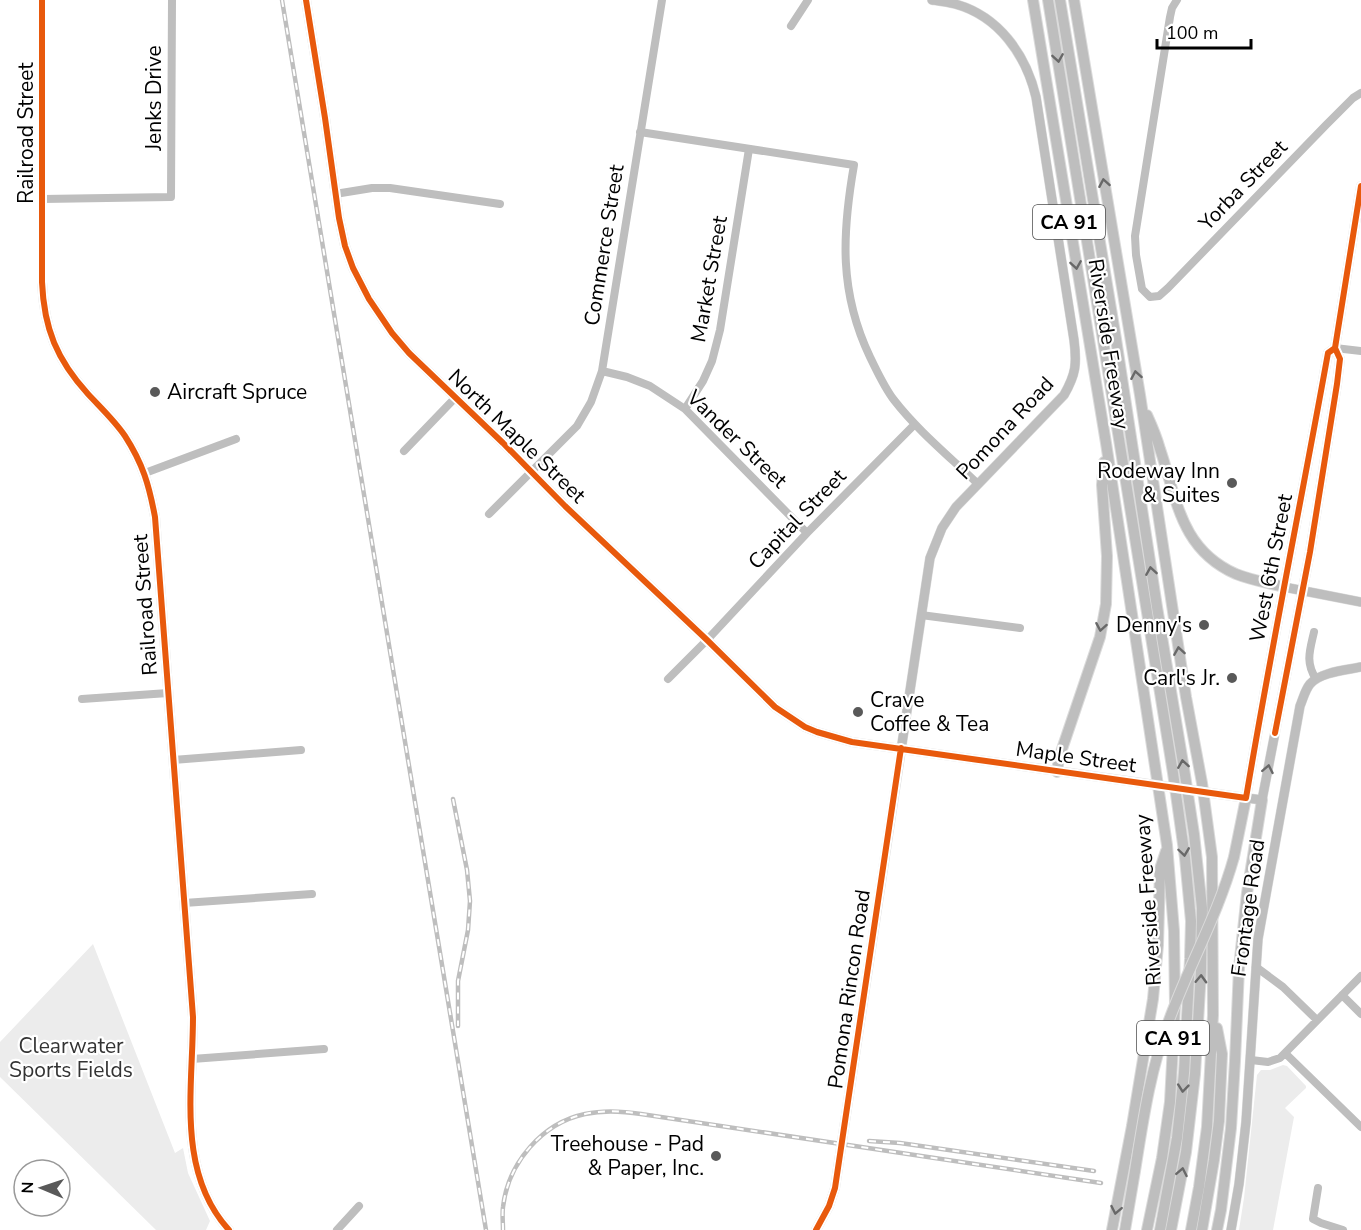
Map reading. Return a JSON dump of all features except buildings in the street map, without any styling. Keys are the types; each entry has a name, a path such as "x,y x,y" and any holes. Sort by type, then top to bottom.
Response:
{"highway":[{"name":"Riverside Freeway","path":"1033,0 1106,443 1167,845 1174,931 1175,1006 1170,1102 1162,1158 1147,1230"},
{"path":"1048,0 1173,773 1191,921 1184,1073 1177,1138 1160,1230"},
{"path":"1060,0 1185,775 1202,908 1202,971 1195,1074 1186,1152 1171,1230"},
{"name":"Riverside Freeway","path":"1074,0 1140,395 1212,857 1214,1015 1208,1127 1191,1230"},
{"path":"1140,395 1160,449 1176,505 1185,527 1194,540 1207,554 1229,570 1255,580 1284,587"},
{"path":"1057,772 1059,758 1100,637 1106,604 1107,556 1102,485 1106,443"},
{"path":"1125,1230 1150,1087 1163,1037 1177,997 1221,899 1234,857 1246,798"},
{"path":"1217,1230 1231,1128 1239,968 1247,893 1262,800"},
{"path":"1112,1230 1153,999 1158,945 1160,869 1167,845"},
{"path":"1202,1230 1219,1121 1222,1053 1214,1015"}],"main road":[{"name":"Railroad Street","path":"42,0 43,297 45,314 56,348 69,372 123,434 138,458 150,491 193,1017 190,1114 195,1159 202,1184 213,1209 230,1230"},
{"name":"North Maple Street","path":"306,0 345,246 369,299 392,333 409,353 565,506 707,640 775,708 804,727 829,737 901,748"},
{"name":"Pomona Road","path":"901,748 930,558 935,543 956,507 1064,395 1075,371 1076,356 1032,79 1012,43 998,28 979,14 956,4 932,0"},
{"name":"West 6th Street","path":"1262,800 1303,591 1338,384 1340,359 1335,348 1361,186"},
{"name":"West 6th Street","path":"1246,798 1263,692 1328,353 1335,348"},
{"path":"1284,587 1361,602"},
{"path":"1316,679 1361,667"},
{"name":"Frontage Road","path":"1231,1230 1245,1132 1258,939 1300,706 1310,684 1316,679"},
{"name":"Maple Street","path":"901,748 1262,800"},
{"name":"Pomona Rincon Road","path":"816,1230 836,1188 901,748"}],"street":[{"name":"Jenks Drive","path":"43,199 171,197 172,0"},
{"name":"Commerce Street","path":"489,514 577,426 591,402 602,371 662,0"},
{"path":"790,26 808,0"},
{"name":"Yorba Street","path":"1177,0 1170,16 1135,236 1142,289 1150,297 1159,296 1164,292 1326,125 1361,93"},
{"path":"640,132 854,165 848,198 845,264 849,296 863,343 893,399 915,424 978,484"},
{"name":"Market Street","path":"685,409 703,381 712,361 720,330 749,149"},
{"path":"335,194 372,188 390,188 500,204"},
{"path":"1335,348 1361,351"},
{"name":"Vander Street","path":"602,371 627,376 650,386 685,409 807,533"},
{"path":"404,451 455,398"},
{"name":"Capital Street","path":"668,679 915,424"},
{"path":"145,473 236,439"},
{"path":"921,615 1020,628"},
{"path":"1314,632 1309,661 1316,679"},
{"path":"82,699 168,693"},
{"path":"173,760 301,750"},
{"path":"184,903 312,894"},
{"path":"1256,967 1283,987 1317,1020"},
{"path":"1251,1060 1268,1062 1280,1058 1361,976"},
{"path":"1342,995 1361,1014"},
{"path":"192,1059 324,1049"},
{"path":"1285,1053 1361,1127"},
{"path":"1318,1188 1313,1219 1343,1230"},
{"path":"337,1230 359,1206"}],"green space":[{"name":"Clearwater Sports Fields","path":"93,944 175,1153 183,1148 188,1173 210,1221 206,1230 156,1230 0,1077 0,1042"},
{"path":"1283,1065 1287,1066 1306,1088 1285,1108 1294,1117 1273,1230 1239,1230 1257,1075 1261,1070 1270,1070"}],"railway":[{"path":"282,0 486,1230"},
{"path":"453,799 467,870 470,901 468,930 458,981 458,1026"},
{"path":"503,1230 506,1191 512,1175 530,1147 555,1126 569,1119 599,1112 634,1113 1101,1183"},
{"path":"869,1141 900,1143 1094,1171"}],"cycle path":[{"path":"42,0 43,299 49,329 60,356 77,381 125,436 141,465 153,505 193,1017 191,1128 194,1156 201,1182 212,1207 229,1230"},
{"path":"306,0 345,246 369,299 392,333 409,353 565,506 775,707 805,727 817,732 852,742 1246,798 1328,353 1335,348"},
{"path":"1275,733 1310,552 1337,384 1340,359 1335,348 1361,186"},
{"path":"816,1230 829,1206 835,1188 901,748"}],"place":[{"name":"Aircraft Spruce","path":"155,392"},
{"name":"Rodeway Inn & Suites","path":"1232,483"},
{"name":"Denny's","path":"1204,625"},
{"name":"Carl's Jr.","path":"1232,678"},
{"name":"Crave Coffee & Tea","path":"858,712"},
{"name":"Treehouse - Pad & Paper, Inc.","path":"716,1156"}]}
